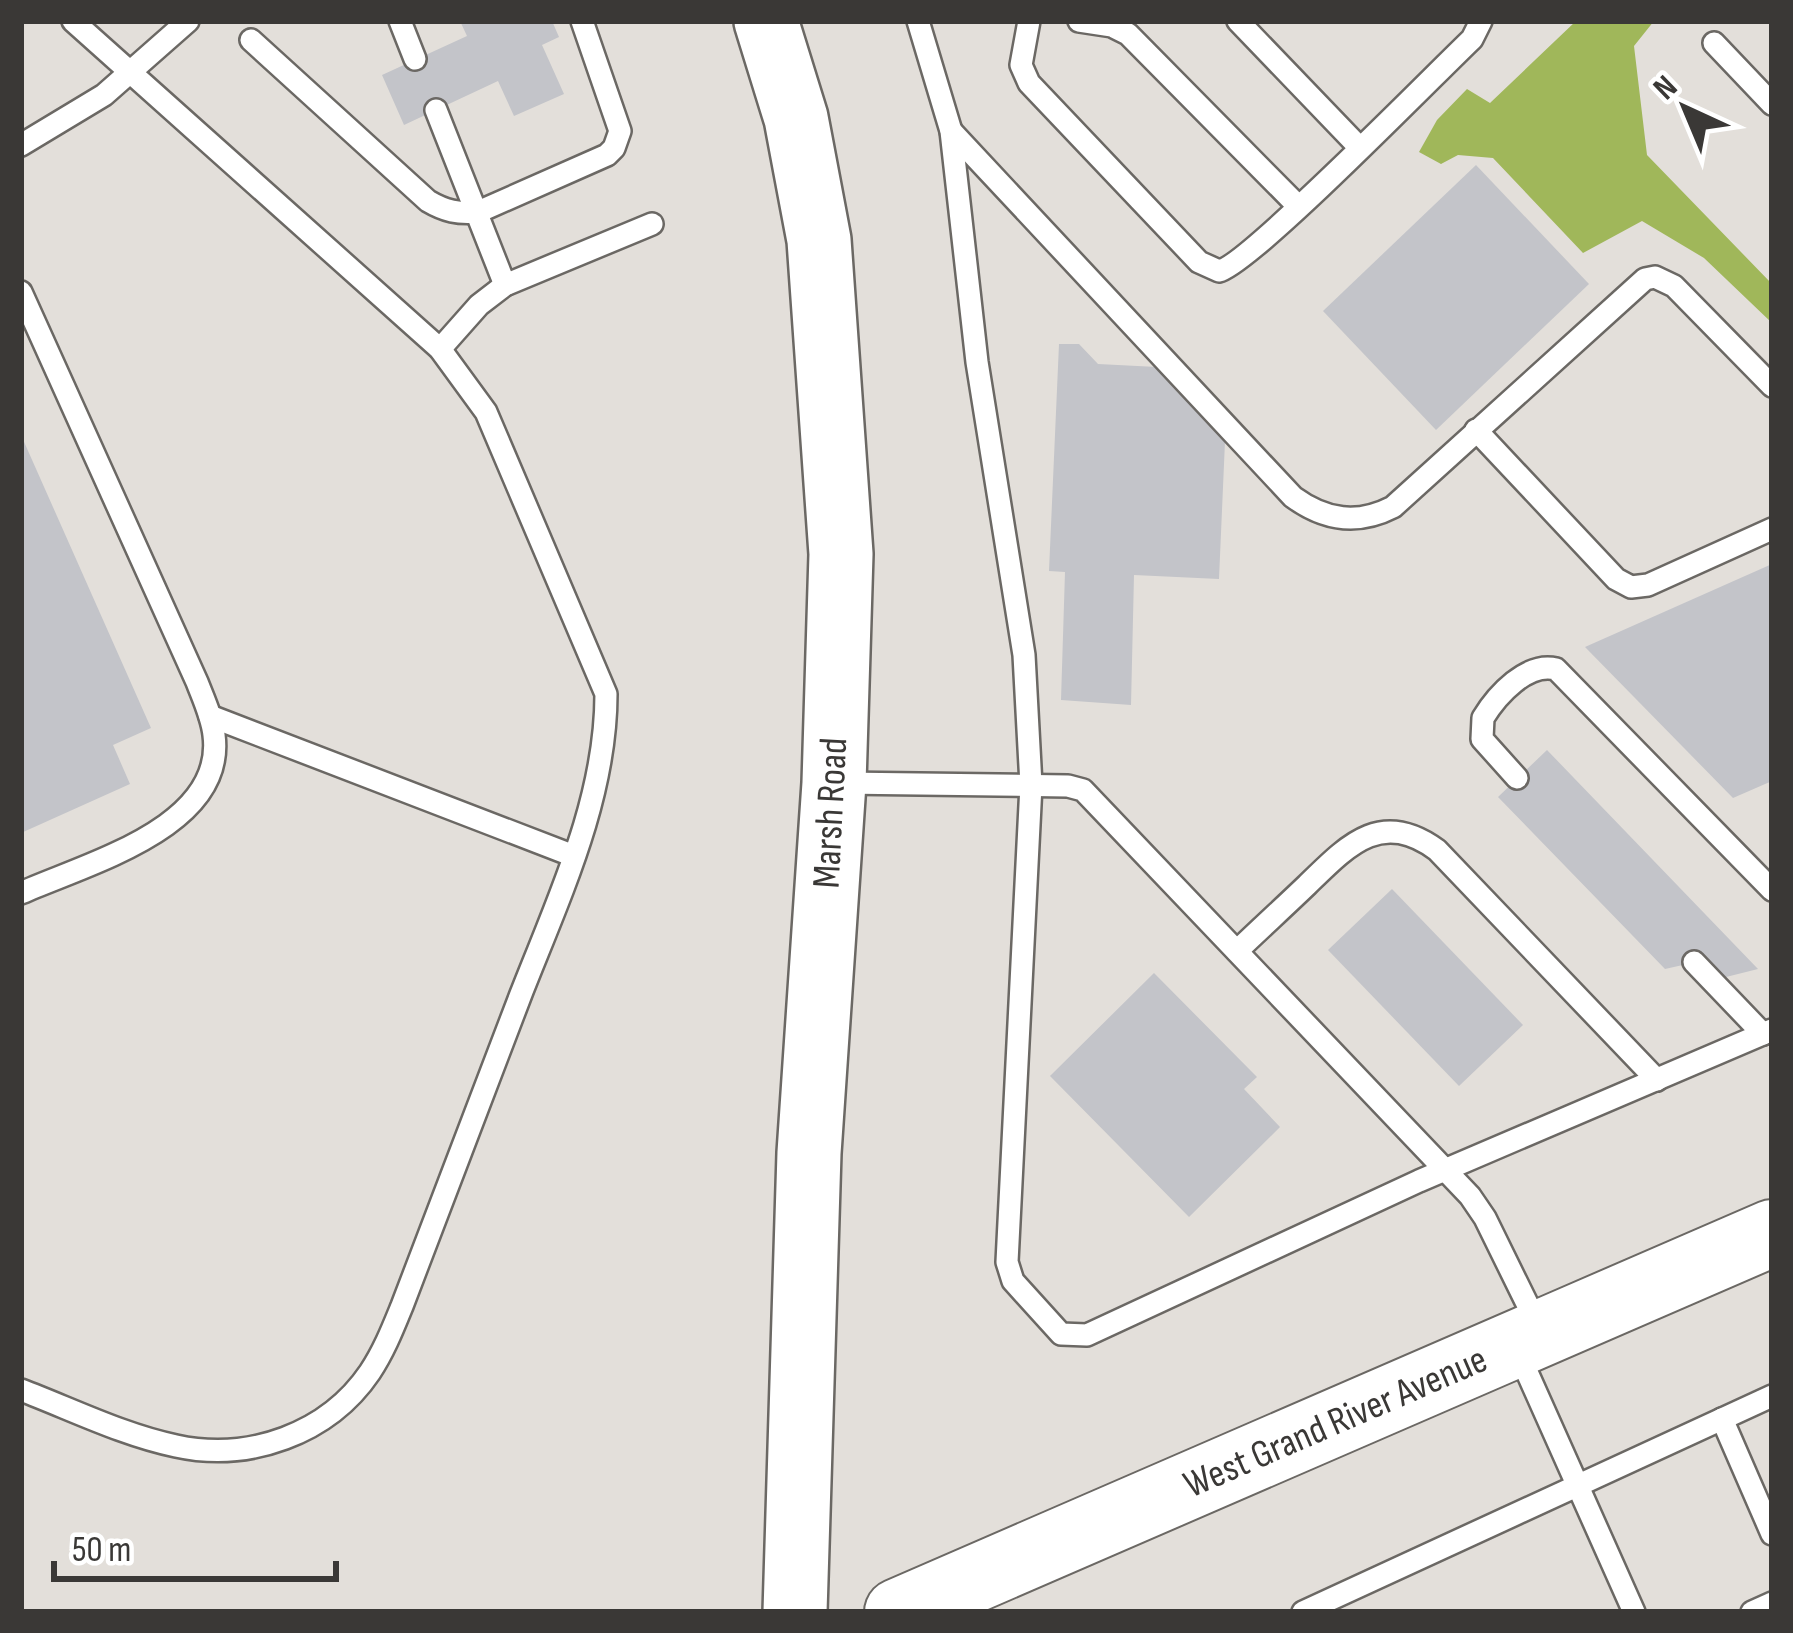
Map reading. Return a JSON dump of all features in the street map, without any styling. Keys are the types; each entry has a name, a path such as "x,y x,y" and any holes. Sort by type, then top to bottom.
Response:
{"main road":[{"name":"Marsh Road","path":"766,21 796,118 819,240 841,554 834,783 809,1153 795,1612"},
{"name":"West Grand River Avenue","path":"898,1612 1772,1233"}],"lane":[{"path":"21,1390 172,1446 218,1451 282,1441 311,1427 355,1391 381,1354 402,1306 574,856 601,767 606,694 486,412 440,349 74,21"},
{"path":"21,145 76,115 132,73 188,21"},
{"path":"400,21 416,59"},
{"path":"251,40 428,201 453,212 478,212 608,155 614,148 620,131 582,21"},
{"path":"918,21 951,131 977,362 1024,655 1031,785 1006,1262 1013,1281 1054,1328 1070,1337 1087,1335 1445,1170 1768,1032 1694,962"},
{"path":"1029,21 1021,65 1025,78 1208,268 1219,271 1239,262 1359,148 1472,39 1480,21"},
{"path":"1079,21 1112,26 1128,34 1298,206"},
{"path":"1238,21 1359,148"},
{"path":"1714,43 1772,104"},
{"path":"436,110 506,285"},
{"path":"951,131 1307,508 1339,519 1377,515 1394,507 1635,284 1655,277 1674,286 1772,386"},
{"path":"440,349 479,305 506,285 652,224"},
{"path":"21,292 210,716 214,760 208,782 188,810 168,827 21,893"},
{"path":"1476,430 1616,579 1631,587 1648,585 1772,529"},
{"path":"1517,778 1482,739 1483,718 1525,674 1545,666 1556,669 1772,890"},
{"path":"210,716 574,856"},
{"path":"834,783 1068,786 1088,795 1445,1170 1485,1218 1577,1484 1634,1612"},
{"path":"1237,951 1343,850 1370,835 1405,833 1437,850 1657,1080"},
{"path":"1303,1612 1772,1396"},
{"path":"1722,1418 1772,1534"},
{"path":"1752,1612 1772,1603"}],"green space":[{"path":"1576,21 1654,21 1634,46 1647,155 1772,284 1772,323 1704,258 1642,221 1583,253 1493,158 1458,155 1441,164 1419,152 1437,120 1467,89 1490,103"}],"building":[{"path":"460,21 552,21 559,37 542,45 564,94 514,116 498,81 404,125 382,75 467,36"},
{"path":"1476,165 1589,284 1436,430 1323,311"},
{"path":"1059,344 1079,344 1098,364 1157,367 1225,441 1219,579 1134,575 1131,705 1061,700 1065,572 1049,571"},
{"path":"21,435 151,728 113,745 130,784 21,833"},
{"path":"1772,564 1772,781 1733,798 1585,647"},
{"path":"1547,750 1758,969 1722,978 1705,960 1665,969 1498,797"},
{"path":"1392,889 1523,1025 1459,1086 1328,950"},
{"path":"1154,973 1257,1077 1244,1089 1280,1127 1189,1217 1050,1076"}]}
